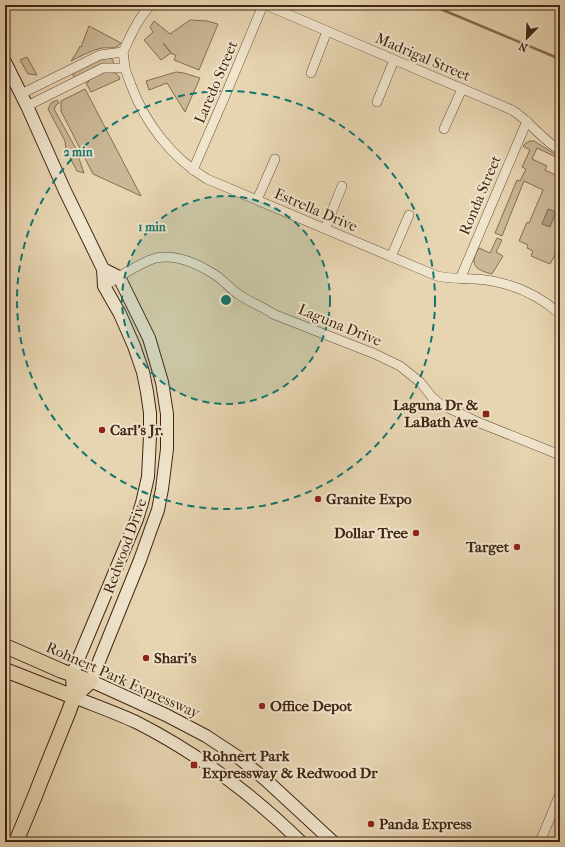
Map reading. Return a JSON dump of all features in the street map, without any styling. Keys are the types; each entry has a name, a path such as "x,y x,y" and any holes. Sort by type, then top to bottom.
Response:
{"main road":[{"name":"Redwood Drive","path":"5,62 103,269 104,286 126,327 143,372 150,413 149,463 142,503 137,519 77,662 73,675 74,697 16,842"},
{"path":"103,269 119,277"},
{"name":"Redwood Drive","path":"74,697 91,681 152,530 158,510 167,449 167,414 162,382 149,338 119,277"},
{"name":"Rohnert Park Expressway","path":"5,646 73,675 91,681 166,715 206,736 244,762 266,780 333,842"},
{"path":"5,670 134,722 165,738 226,777 253,798 301,842"},
{"path":"289,830 303,814"}],"street":[{"path":"20,94 100,55 123,52 138,20 151,5"},
{"name":"Madrigal Street","path":"264,5 512,110 520,115 544,138 560,150"},
{"name":"Laredo Street","path":"193,170 264,5"},
{"path":"311,73 327,31"},
{"name":"Estrella Drive","path":"123,52 125,68 137,101 154,129 166,145 181,160 207,179 437,276 489,281 516,287 531,294 560,314"},
{"path":"377,102 394,60"},
{"path":"27,106 103,68 125,68"},
{"path":"444,129 462,89"},
{"name":"Ronda Street","path":"460,279 526,121"},
{"path":"257,200 275,159"},
{"path":"325,229 342,186"},
{"path":"391,257 409,215"},
{"name":"Laguna Drive","path":"104,286 141,264 156,258 179,258 193,263 213,273 238,294 264,307 273,314 375,354 400,366 420,382 432,397 440,404 480,423 560,455"},
{"path":"540,842 560,794"}],"shaded area":[{"path":"190,20 207,21 218,24 199,70 174,60 176,55 172,54 163,43 171,53 161,60 144,40 153,32 150,27 154,21 170,34"},
{"path":"89,26 121,43 117,47 94,50 71,61 80,46 81,47"},
{"path":"27,57 37,75 28,74 20,60"},
{"path":"110,58 113,60 113,64 75,79 72,73 102,59"},
{"path":"108,72 116,74 120,79 91,92 86,83 89,82 88,80 102,73"},
{"path":"176,72 200,78 185,112 167,83 149,90 146,81"},
{"path":"85,89 141,196 93,174 61,111 61,101"},
{"path":"57,100 59,103 54,109 75,147 84,173 77,171 66,150 65,141 48,109 51,103"},
{"path":"530,141 534,141 558,156 558,158 537,148 532,159 547,166 545,170 560,177 560,255 556,253 550,264 531,256 533,251 527,248 528,245 519,241 527,222 529,223 543,190 524,181 502,236 495,233 517,180 520,181 526,169 522,167 530,150 523,146"},
{"path":"548,209 556,212 550,227 542,224"},
{"path":"497,238 502,240 496,252 503,256 492,274 482,271 475,266 474,259 479,248 490,253"}],"waterway":[{"path":"431,5 560,59"}],"place":[{"name":"Laguna Dr & LaBath Ave","path":"486,414"},
{"name":"Carl's Jr.","path":"102,430"},
{"name":"Granite Expo","path":"318,499"},
{"name":"Dollar Tree","path":"416,533"},
{"name":"Target","path":"517,547"},
{"name":"Shari's","path":"146,658"},
{"name":"Office Depot","path":"262,706"},
{"name":"Rohnert Park Expressway & Redwood Dr","path":"194,765"},
{"name":"Panda Express","path":"371,824"}]}
